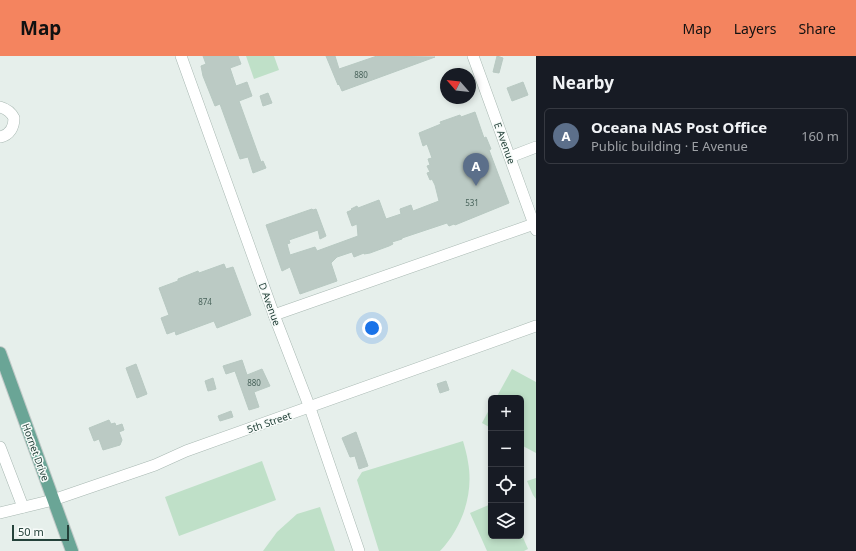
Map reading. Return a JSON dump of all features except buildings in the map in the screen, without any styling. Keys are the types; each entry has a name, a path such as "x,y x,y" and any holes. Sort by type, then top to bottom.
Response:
{"main road":[{"name":"Hornet Drive","path":"0,353 72,551"}],"street":[{"name":"D Avenue","path":"180,56 274,315 310,408 360,551"},
{"name":"E Avenue","path":"473,56 535,227"},
{"path":"0,107 5,108 14,118 12,128 8,133 0,137"},
{"path":"510,157 536,148"},
{"path":"274,315 535,227"},
{"name":"5th Street","path":"0,512 53,500 156,465 186,451 310,408 536,326"},
{"path":"0,447 23,507"}],"green space":[{"path":"246,56 274,56 279,70 254,79"},
{"path":"512,369 536,382 536,453 524,447 524,395 498,395"},
{"path":"488,412 488,426 482,423"},
{"path":"463,441 469,474 468,498 460,521 448,542 440,551 379,551 357,480 362,472"},
{"path":"262,461 276,500 179,536 165,497"},
{"path":"536,478 536,499 527,481"},
{"path":"488,505 488,539 524,539 528,549 524,551 487,551 470,513"},
{"path":"320,507 335,551 263,551 277,532 297,514"}],"place":[{"name":"Oceana NAS Post Office","path":"476,186"}]}
